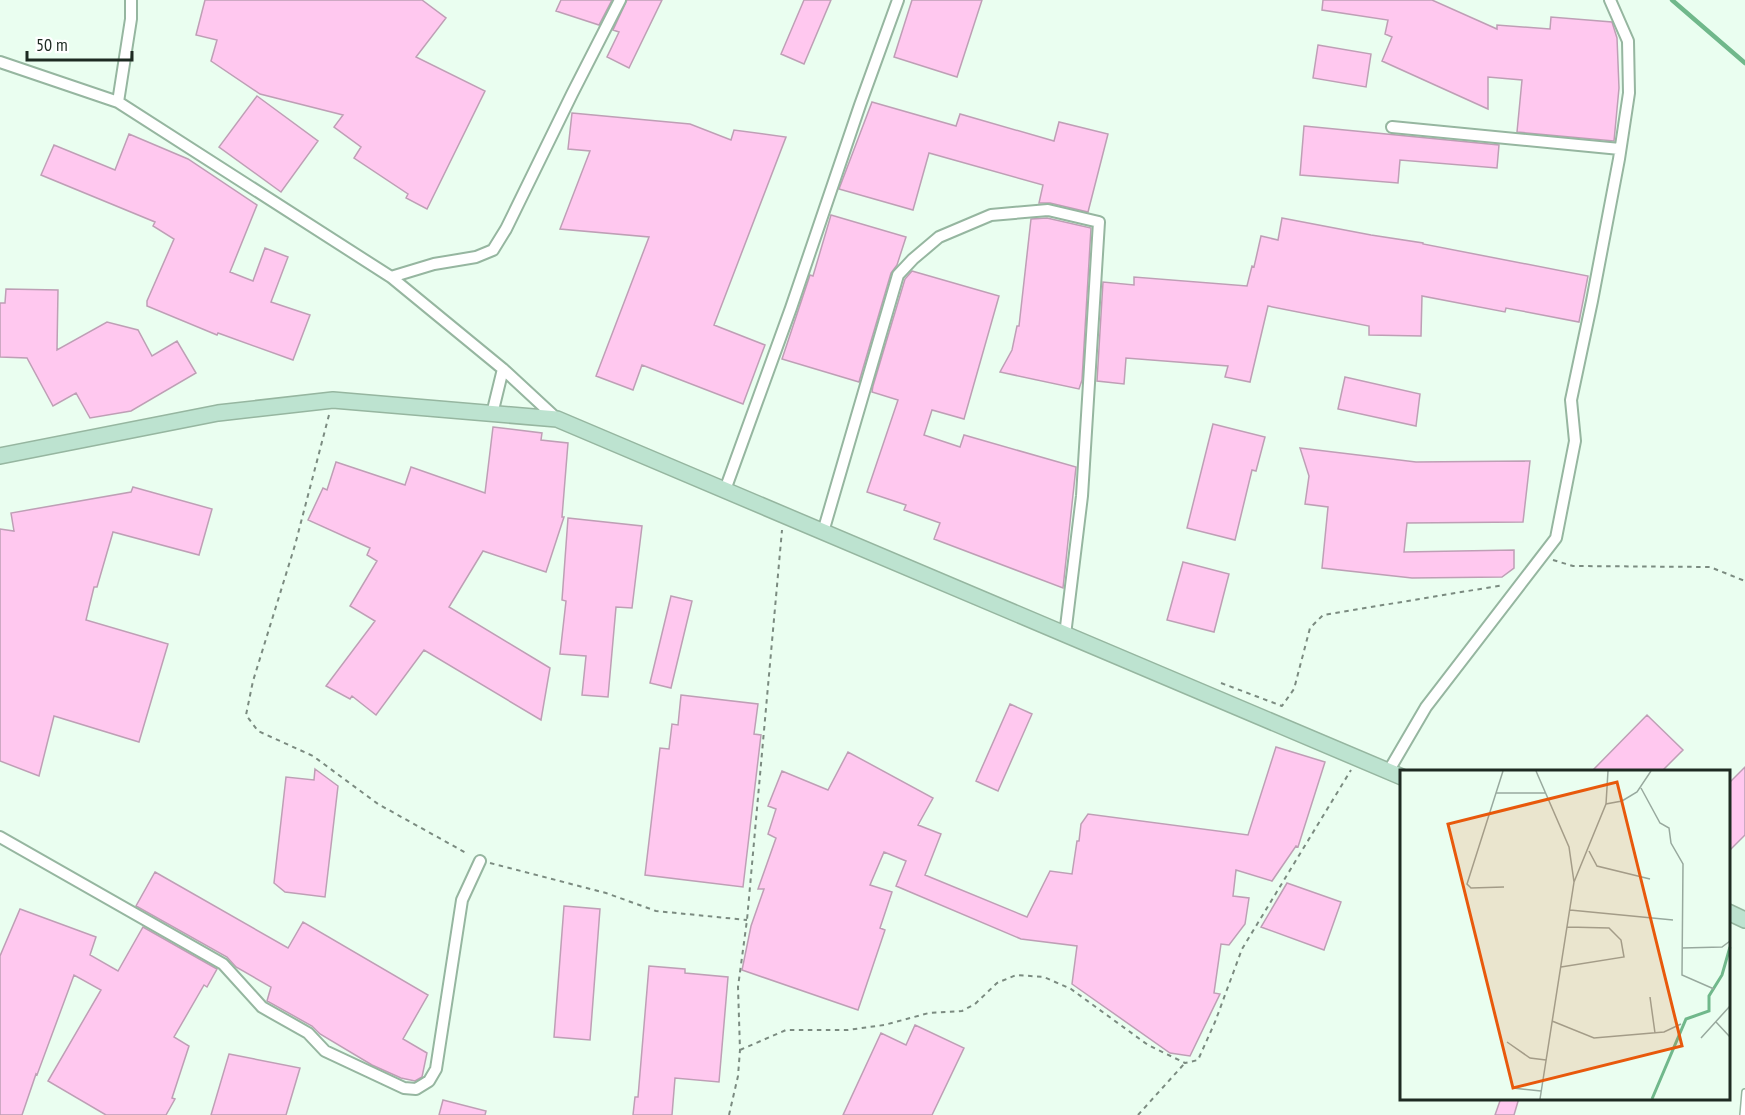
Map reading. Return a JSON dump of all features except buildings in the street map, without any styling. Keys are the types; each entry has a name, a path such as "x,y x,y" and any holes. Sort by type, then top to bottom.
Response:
{"street":[{"path":"118,102 131,19 131,0"},
{"path":"391,277 434,264 476,257 493,250 506,229 620,0"},
{"path":"725,490 791,309 898,0"},
{"path":"0,456 218,413 333,400 557,419 1395,775 1426,707 1556,538 1575,441 1571,400 1592,301 1629,93 1628,41 1610,0"},
{"path":"0,62 118,102 391,277 502,369 557,419"},
{"path":"1392,127 1620,149"},
{"path":"823,532 898,275 939,237 991,214 1048,210 1099,222 1082,496 1065,635"},
{"path":"492,414 502,369"},
{"path":"0,837 128,912 223,964 262,1007 308,1033 325,1051 404,1088 416,1089 429,1081 436,1069 462,900 480,861"},
{"path":"1730,913 1745,920"}],"lane":[{"path":"1743,1115 1745,1092"}],"path":[{"path":"333,400 295,545 253,681 246,716 258,731 313,756 378,804 480,861 606,892 656,911 747,920"},
{"path":"729,1115 738,1076 740,1050 738,987 747,920 783,515"},
{"path":"1542,557 1573,566 1710,567 1745,581"},
{"path":"1215,681 1282,706 1294,689 1310,628 1323,615 1522,582"},
{"path":"1138,1115 1185,1063 1198,1060 1215,1022 1242,949 1357,759"},
{"path":"740,1050 786,1030 848,1030 884,1026 928,1013 962,1011 975,1004 997,983 1016,975 1044,977 1071,989 1148,1046 1185,1063"}],"waterway":[{"path":"1672,0 1745,63"}]}
